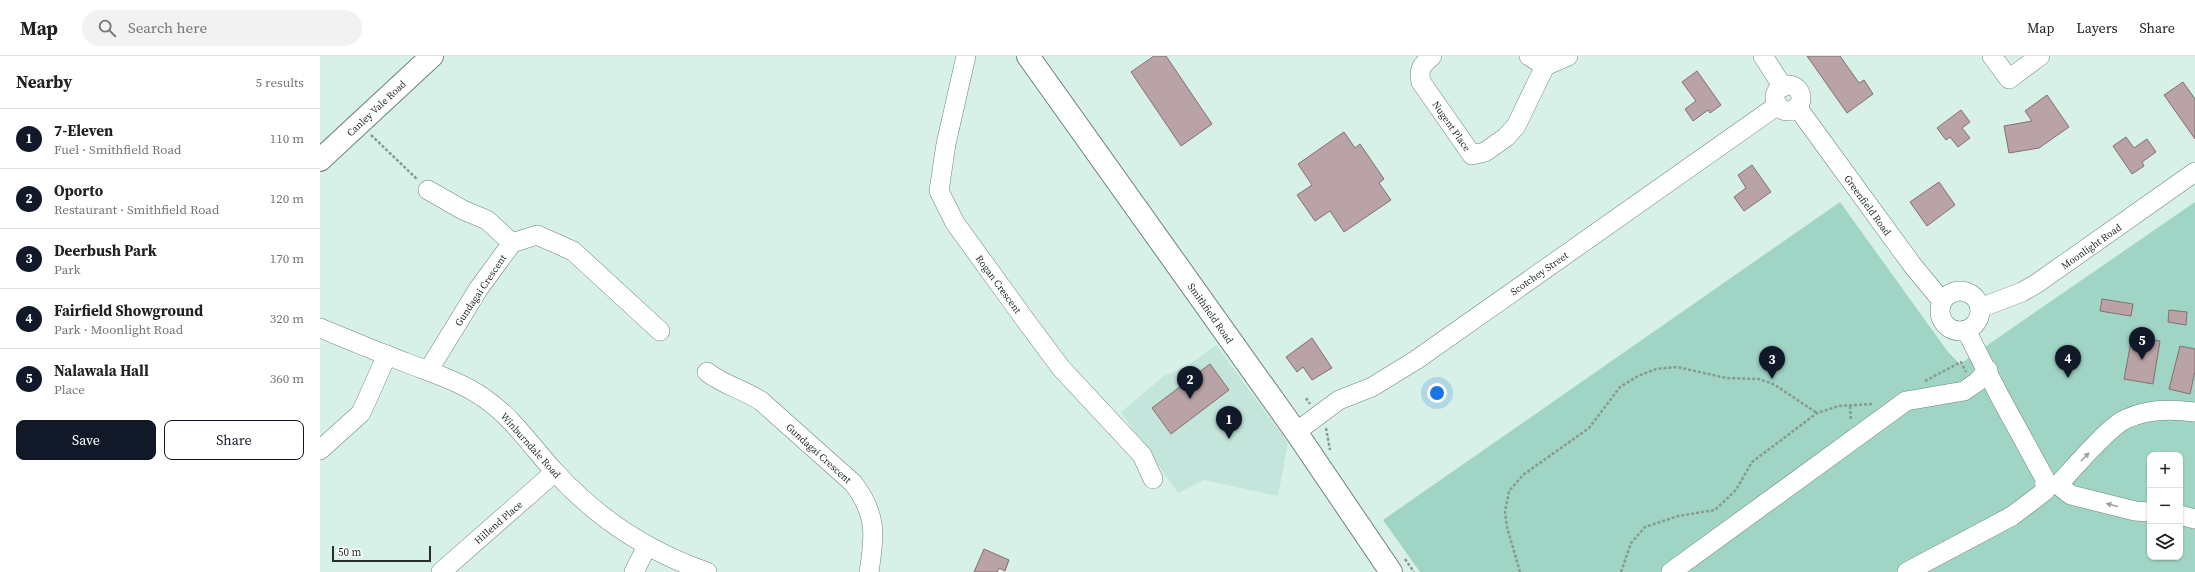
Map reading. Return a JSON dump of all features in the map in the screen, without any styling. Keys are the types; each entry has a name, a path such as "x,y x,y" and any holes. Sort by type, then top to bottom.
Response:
{"main road":[{"name":"Canley Vale Road","path":"320,160 432,56"},
{"name":"Smithfield Road","path":"1028,56 1296,432 1391,572"}],"street":[{"name":"Rogan Crescent","path":"966,56 946,144 939,191 955,223 1026,322 1061,368 1142,455 1153,479"},
{"name":"Nugent Place","path":"1432,56 1422,65 1419,72 1421,82 1472,155 1485,152 1506,137 1516,126 1537,61 1568,56"},
{"path":"1763,56 1783,87"},
{"path":"1992,56 2009,79 2040,56"},
{"path":"1789,86 1797,89 1801,97 1797,107 1788,111 1778,105 1776,95 1783,87 1789,86"},
{"name":"Scotchey Street","path":"1296,432 1339,400 1372,387 1416,360 1778,105"},
{"name":"Greenfield Road","path":"1797,107 1913,266 1942,301"},
{"name":"Moonlight Road","path":"1980,308 2022,292 2036,284 2195,172"},
{"path":"428,190 464,210 487,220 512,243"},
{"name":"Gundagai Crescent","path":"428,371 479,288 512,243 537,235 573,251 660,331"},
{"path":"1960,290 1973,295 1980,308 1978,320 1966,330 1956,331 1944,324 1940,312 1942,301 1948,294 1960,290"},
{"name":"Winburndale Road","path":"320,328 428,371 483,397 514,425 555,472 593,509 647,546 671,558 707,572"},
{"path":"1966,330 2044,479 2051,485 2071,495 2135,511 2147,512"},
{"path":"320,450 361,413 387,355"},
{"path":"1671,572 1906,401 1964,391 1973,385 1988,370"},
{"name":"Gundagai Crescent","path":"707,372 720,382 752,395 761,401 853,483 863,496 870,510 874,528 869,572"},
{"path":"1908,572 2012,516 2051,485 2110,430 2126,419 2169,409 2195,412"},
{"name":"Hillend Place","path":"441,572 555,472"},
{"path":"2183,516 2195,519"},
{"path":"634,572 647,546"}],"path":[{"path":"370,134 428,190"},
{"path":"1923,382 1961,362 1973,385"},
{"path":"1520,572 1506,519 1505,512 1508,491 1522,476 1589,428 1620,387 1638,376 1656,369 1677,367 1726,378 1759,379 1775,385 1816,413"},
{"path":"1621,572 1630,544 1645,527 1678,516 1715,510 1736,490 1752,462 1816,413 1839,406 1863,406 1876,404"}],"shaded area":[{"path":"1840,202 1948,352 1960,364 2195,202 2195,572 1420,572 1383,520"},
{"path":"1216,345 1288,443 1278,496 1204,480 1178,493 1121,412 1164,376 1186,367"}],"building":[{"path":"1154,56 1166,56 1212,124 1181,146 1131,72"},
{"path":"1807,56 1840,56 1859,83 1864,80 1873,94 1847,113"},
{"path":"1697,71 1721,105 1710,113 1708,110 1693,121 1685,109 1696,101 1682,82"},
{"path":"2183,82 2195,99 2195,139 2164,95"},
{"path":"2047,95 2069,127 2039,148 2009,153 2004,126 2032,121 2025,111"},
{"path":"1961,110 1970,122 1962,128 1970,138 1958,147 1950,137 1946,140 1937,128"},
{"path":"1344,132 1355,148 1360,144 1384,179 1379,183 1391,200 1344,232 1330,211 1315,221 1297,195 1312,185 1298,164"},
{"path":"2126,137 2134,148 2147,139 2156,152 2142,162 2144,166 2132,174 2113,146"},
{"path":"1752,165 1771,192 1744,211 1734,197 1746,188 1738,175"},
{"path":"1939,182 1955,205 1927,226 1910,202"},
{"path":"2102,299 2133,304 2131,316 2100,311"},
{"path":"2169,310 2187,312 2186,325 2168,322"},
{"path":"2132,336 2160,341 2153,384 2124,379"},
{"path":"1312,338 1332,368 1312,380 1303,367 1297,372 1286,357"},
{"path":"2180,346 2195,349 2195,371 2190,394 2169,389"},
{"path":"1210,364 1229,390 1171,434 1152,408"},
{"path":"984,549 1009,560 1005,571 999,568 997,572 974,572"}],"place":[{"name":"Nalawala Hall","path":"2142,360"},
{"name":"Fairfield Showground","path":"2068,378"},
{"name":"Deerbush Park","path":"1772,379"},
{"name":"Oporto","path":"1190,399"},
{"name":"7-Eleven","path":"1229,439"}]}
